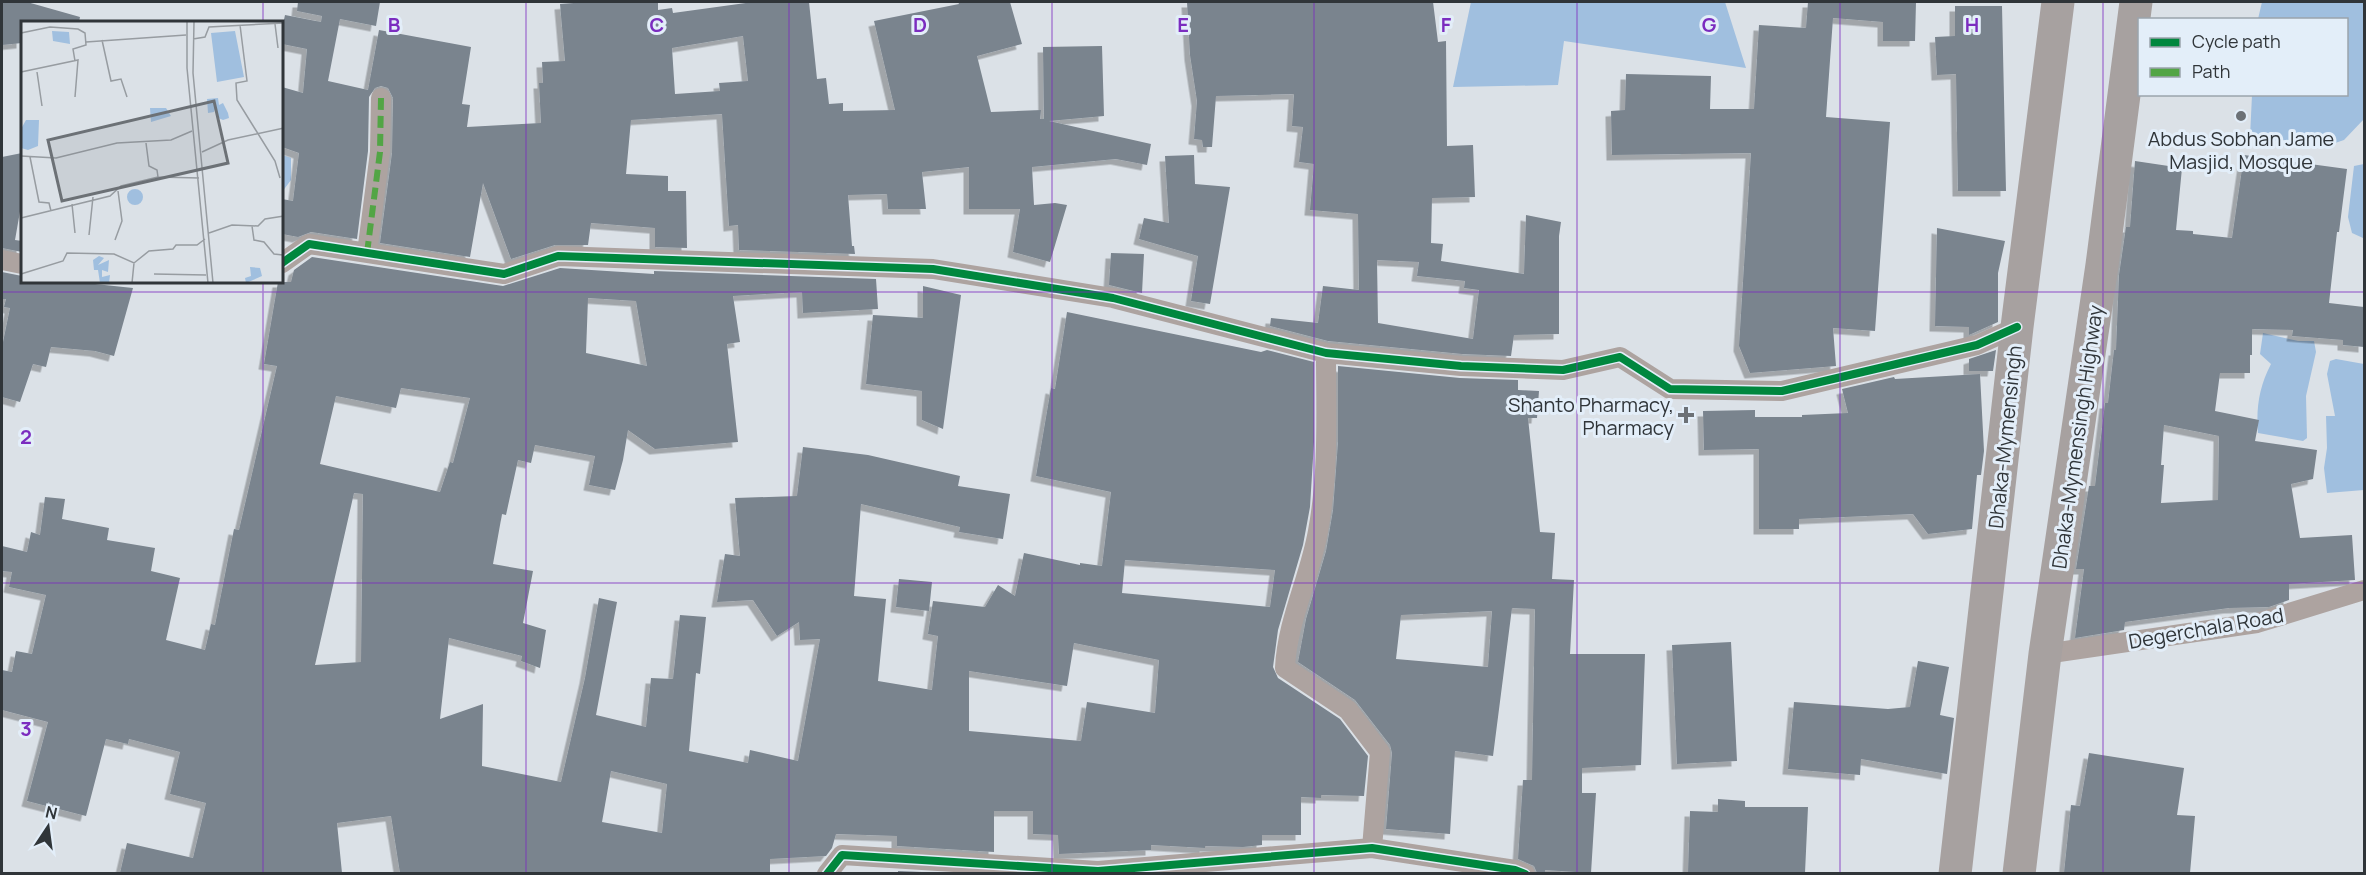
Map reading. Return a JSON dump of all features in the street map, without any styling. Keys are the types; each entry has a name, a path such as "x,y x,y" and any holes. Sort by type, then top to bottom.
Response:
{"highway":[{"name":"Dhaka-Mymensingh","path":"1955,873 2058,2"},
{"name":"Dhaka-Mymensingh Highway","path":"2019,873 2044,654 2102,265 2136,2"}],"street":[{"path":"367,253 380,152 381,98"},
{"path":"284,262 309,244 504,274 558,256 933,269 1113,298 1326,353 1461,366 1563,370 1620,357 1670,389 1782,391 1977,345 2018,327"},
{"path":"2,260 21,264"},
{"path":"1326,353 1326,456 1318,532 1287,645 1285,668 1348,711 1380,752 1372,848"},
{"name":"Degerchala Road","path":"2044,654 2257,623 2364,590"},
{"path":"827,873 842,855 1098,871 1372,848 1525,873"}],"water":[{"path":"1471,2 1725,2 1746,68 1564,41 1558,85 1453,87"},
{"path":"2262,2 2364,2 2364,119 2344,140 2329,145 2312,139 2266,141 2250,137 2252,96 2348,96 2348,18 2258,18"},
{"path":"284,156 291,158 291,180 284,189"},
{"path":"2364,164 2364,245 2363,238 2352,233 2348,217 2354,166"},
{"path":"2263,333 2298,341 2314,341 2316,352 2306,396 2307,438 2303,441 2258,433 2259,398 2271,364 2260,354"},
{"path":"2336,359 2364,364 2364,490 2327,493 2324,468 2327,448 2326,416 2335,416 2327,374 2330,361"}],"building":[{"path":"27,2 80,17 79,21 21,21 21,43 2,45 2,3"},
{"path":"298,2 380,2 376,26 340,19 328,81 368,90 379,30 471,47 462,104 470,105 467,127 541,123 539,83 543,83 542,62 565,61 560,4 658,2 658,10 672,8 673,13 753,2 809,2 817,79 826,78 829,104 843,103 843,111 895,110 874,21 959,4 958,2 1010,2 1022,44 977,56 991,112 1041,110 1040,119 1044,119 1043,47 1102,46 1104,116 1049,121 1151,144 1147,165 1116,159 1032,167 1034,205 1055,203 1067,205 1050,262 1013,252 1020,209 969,209 969,167 922,172 926,209 888,209 887,194 848,195 852,246 854,246 855,254 739,250 738,225 729,226 722,114 631,120 626,174 668,176 668,191 686,191 687,248 655,247 655,228 591,223 588,245 555,245 511,259 483,183 470,257 380,243 392,153 393,98 388,88 381,86 375,88 369,97 368,151 357,239 311,232 298,237 284,234 284,199 293,201 299,153 284,148 284,88 303,93 307,49 284,44 284,21 285,15 321,22 322,16 297,11","holes":["743,36 748,81 719,83 720,91 675,94 672,48"]},
{"path":"1187,2 1433,2 1438,42 1446,41 1447,146 1473,145 1475,197 1432,198 1431,243 1443,244 1441,261 1524,274 1526,215 1561,222 1559,334 1514,335 1511,356 1462,354 1328,341 1270,326 1271,318 1318,323 1323,286 1359,290 1358,214 1310,210 1314,164 1299,162 1303,127 1292,126 1294,94 1216,96 1212,147 1203,147 1202,140 1194,139 1197,101 1190,55","holes":["1377,260 1419,262 1417,276 1465,281 1464,288 1479,290 1473,339 1378,323"]},
{"path":"1808,2 1916,2 1915,41 1883,41 1883,22 1833,18 1826,117 1890,122 1875,331 1833,328 1836,366 1750,373 1739,346 1751,153 1612,155 1611,111 1625,110 1626,74 1711,76 1710,109 1754,109 1759,25 1806,28"},
{"path":"1955,6 2002,6 2006,191 1958,191 1956,74 1937,75 1935,37 1955,36"},
{"path":"21,153 21,206 15,240 21,241 21,252 2,248 2,157"},
{"path":"1194,155 1195,184 1230,187 1210,304 1191,301 1198,256 1139,239 1144,218 1169,223 1165,156"},
{"path":"2244,155 2347,169 2329,303 2364,307 2364,347 2343,345 2343,340 2292,336 2293,330 2252,329 2250,373 2220,373 2215,411 2259,420 2255,441 2317,450 2313,479 2291,484 2300,538 2352,535 2355,580 2289,584 2289,600 2269,607 2229,608 2125,622 2124,630 2075,638 2084,569 2076,569 2089,486 2095,486 2105,403 2108,403 2114,350 2116,350 2119,275 2126,227 2130,227 2135,161 2182,168 2176,230 2232,238","holes":["2164,425 2219,436 2218,500 2161,503"]},
{"path":"1937,228 2005,241 1998,273 1998,322 1969,335 1969,327 1935,326"},
{"path":"1111,253 1144,254 1142,293 1109,285"},
{"path":"312,257 503,286 560,268 654,274 654,271 876,279 878,309 803,313 802,292 733,296 740,342 727,344 738,442 655,449 628,430 615,490 589,485 595,456 535,445 531,463 518,460 506,515 502,514 493,564 533,571 523,623 546,630 540,668 521,661 522,656 449,638 440,719 483,704 482,766 561,782 585,678 599,598 617,602 596,715 646,727 651,678 673,679 680,615 706,617 700,674 696,673 689,751 748,763 750,750 798,761 820,639 800,640 799,622 777,636 753,600 717,602 725,554 740,556 735,498 797,496 803,447 868,455 960,476 958,486 1010,494 1003,539 959,532 960,527 861,504 854,596 886,599 878,681 932,690 938,636 928,634 933,601 985,607 998,585 1015,596 1024,553 1080,565 1080,563 1102,566 1111,492 1036,476 1051,388 1055,389 1067,312 1261,352 1267,350 1314,362 1314,442 1310,507 1303,545 1278,630 1273,667 1278,678 1340,719 1368,756 1364,796 1301,797 1301,835 1262,835 1262,845 1243,847 1205,846 1205,848 1151,845 1151,850 1059,854 1058,835 1033,834 1033,811 994,811 994,852 897,846 897,836 836,834 832,848 826,856 770,859 770,873 400,873 391,816 337,823 342,873 120,873 127,843 193,858 206,803 170,794 180,752 129,739 128,744 106,739 86,816 27,801 48,722 2,710 2,670 12,672 16,651 32,654 46,595 9,587 12,572 2,571 2,546 27,552 31,532 40,535 45,497 65,499 62,519 109,528 107,540 155,548 151,571 180,578 166,640 205,650 211,624 215,625 234,529 239,530 277,366 264,364 278,284 291,282 294,270","holes":["588,298 636,301 647,366 586,353","401,388 470,398 453,463 450,462 440,492 320,464 336,396 396,408","354,493 363,494 361,662 315,665","1125,560 1275,570 1270,607 1122,593","1074,643 1159,660 1155,713 1087,702 1081,741 969,731 969,671 1067,686","611,771 667,784 662,833 602,822"]},
{"path":"2,272 21,276 21,284 95,284 133,288 114,356 95,351 51,347 46,367 33,364 20,402 2,397 2,347 10,308 4,307 6,299 2,299"},
{"path":"923,286 961,295 943,429 922,420 922,391 866,384 873,315 923,318"},
{"path":"1996,350 1993,371 1969,371 1969,359"},
{"path":"1338,366 1460,378 1518,380 1518,390 1539,391 1537,418 1528,418 1540,532 1555,533 1552,579 1574,580 1570,654 1645,654 1641,765 1582,768 1582,793 1596,793 1591,873 1545,870 1545,873 1537,873 1534,866 1518,859 1523,780 1532,780 1535,609 1512,608 1493,756 1455,751 1450,834 1386,829 1392,753 1390,745 1355,700 1298,662 1306,619 1326,551 1333,510 1338,442","holes":["1492,611 1488,667 1396,659 1401,615"]},
{"path":"1980,374 1984,451 1981,475 1977,475 1972,529 1928,534 1913,514 1799,519 1799,529 1759,529 1759,449 1704,450 1703,411 1755,410 1755,417 1802,417 1802,415 1848,413 1842,389 1894,377 1895,379"},
{"path":"899,579 932,582 929,611 896,607"},
{"path":"1731,642 1737,761 1677,764 1672,645"},
{"path":"1918,661 1949,667 1940,715 1954,718 1947,774 1861,759 1860,775 1788,769 1794,702 1888,709 1910,707"},
{"path":"2089,753 2184,768 2177,815 2195,816 2190,873 2064,873 2071,805 2080,806"},
{"path":"1718,799 1745,801 1745,807 1808,807 1805,873 1688,873 1690,811 1718,812"},
{"path":"898,871 946,873 898,873"}],"marked path":[{"path":"367,253 380,152 381,98"}],"cycle path":[{"path":"284,262 309,244 504,274 558,256 933,269 1113,298 1326,353 1461,366 1563,370 1620,357 1670,389 1782,391 1977,345 2017,327"},
{"path":"827,874 842,855 1098,871 1372,848 1515,870 1525,874"}],"place":[{"name":"Abdus Sobhan Jame Masjid, Mosque","path":"2241,116"},
{"name":"Shanto Pharmacy, Pharmacy","path":"1686,415"}]}
